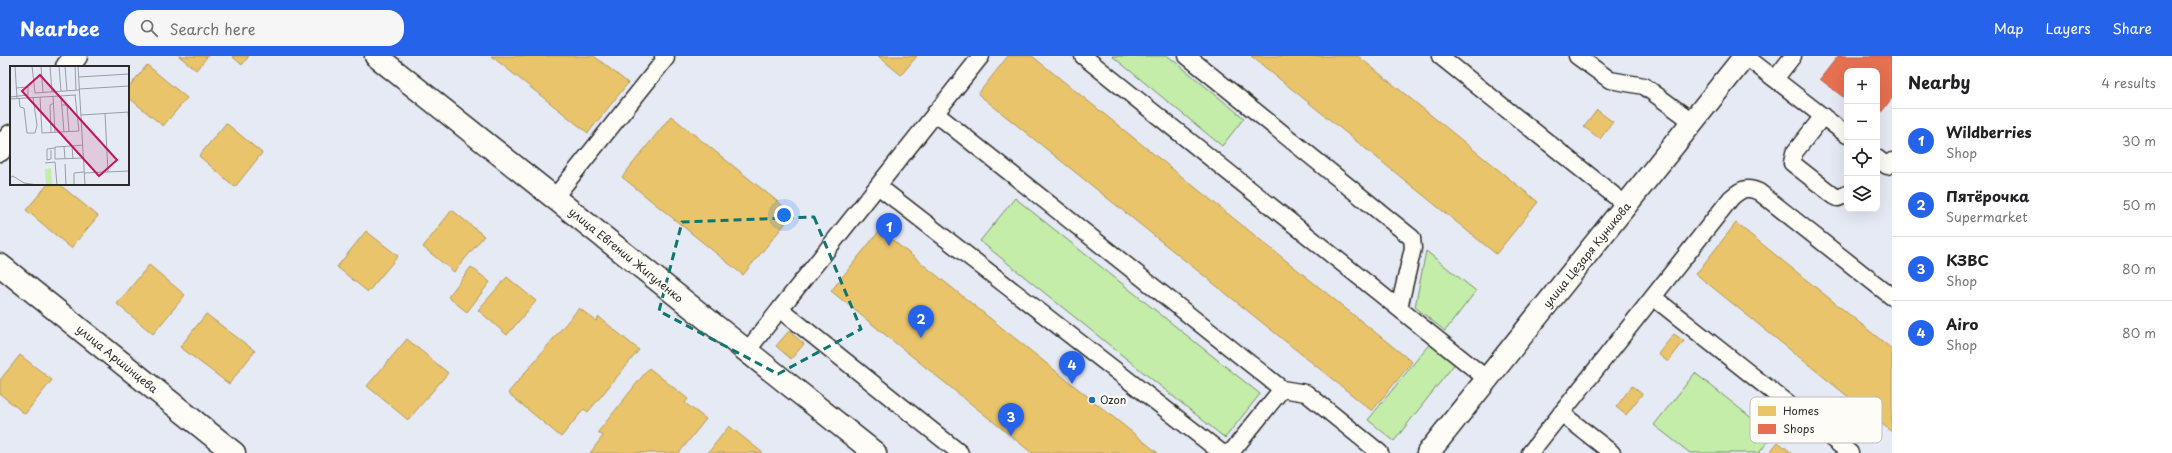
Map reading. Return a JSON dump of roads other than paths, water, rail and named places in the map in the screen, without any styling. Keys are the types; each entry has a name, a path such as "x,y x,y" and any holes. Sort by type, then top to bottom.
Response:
{"street":[{"path":"68,66 76,56"},
{"name":"улица Цезаря Куникова","path":"1428,453 1745,56"},
{"name":"улица Евгении Жигуленко","path":"384,58 554,198 875,453"},
{"path":"0,150 10,137"},
{"name":"улица Аршинцева","path":"0,264 234,453"}],"lane":[{"path":"747,351 981,56"},
{"path":"1083,56 1487,379"},
{"path":"1188,56 1412,238 1413,248 1399,308"},
{"path":"1440,56 1626,205"},
{"path":"1577,56 1610,80 1644,86 1693,122"},
{"path":"1745,56 1844,133"},
{"path":"1775,79 1793,56"},
{"path":"554,198 665,57"},
{"path":"935,113 1282,389 1306,393 1380,453"},
{"path":"1823,116 1794,153 1792,163 1834,196 1838,198 1844,195"},
{"path":"1880,160 1887,166 1892,160"},
{"path":"878,186 1222,453"},
{"path":"1530,453 1731,198 1740,190 1751,188 1759,192 1892,296"},
{"path":"1653,297 1779,397"},
{"path":"780,309 960,453"},
{"path":"1228,453 1233,450 1282,389"},
{"path":"1561,413 1612,453"},
{"path":"1837,443 1850,453"}],"place":[{"name":"Wildberries","path":"889,246"},
{"name":"Пятёрочка","path":"921,338"},
{"name":"Airo","path":"1072,384"},
{"name":"Ozon","path":"1092,400"},
{"name":"КЗВС","path":"1011,436"}]}
